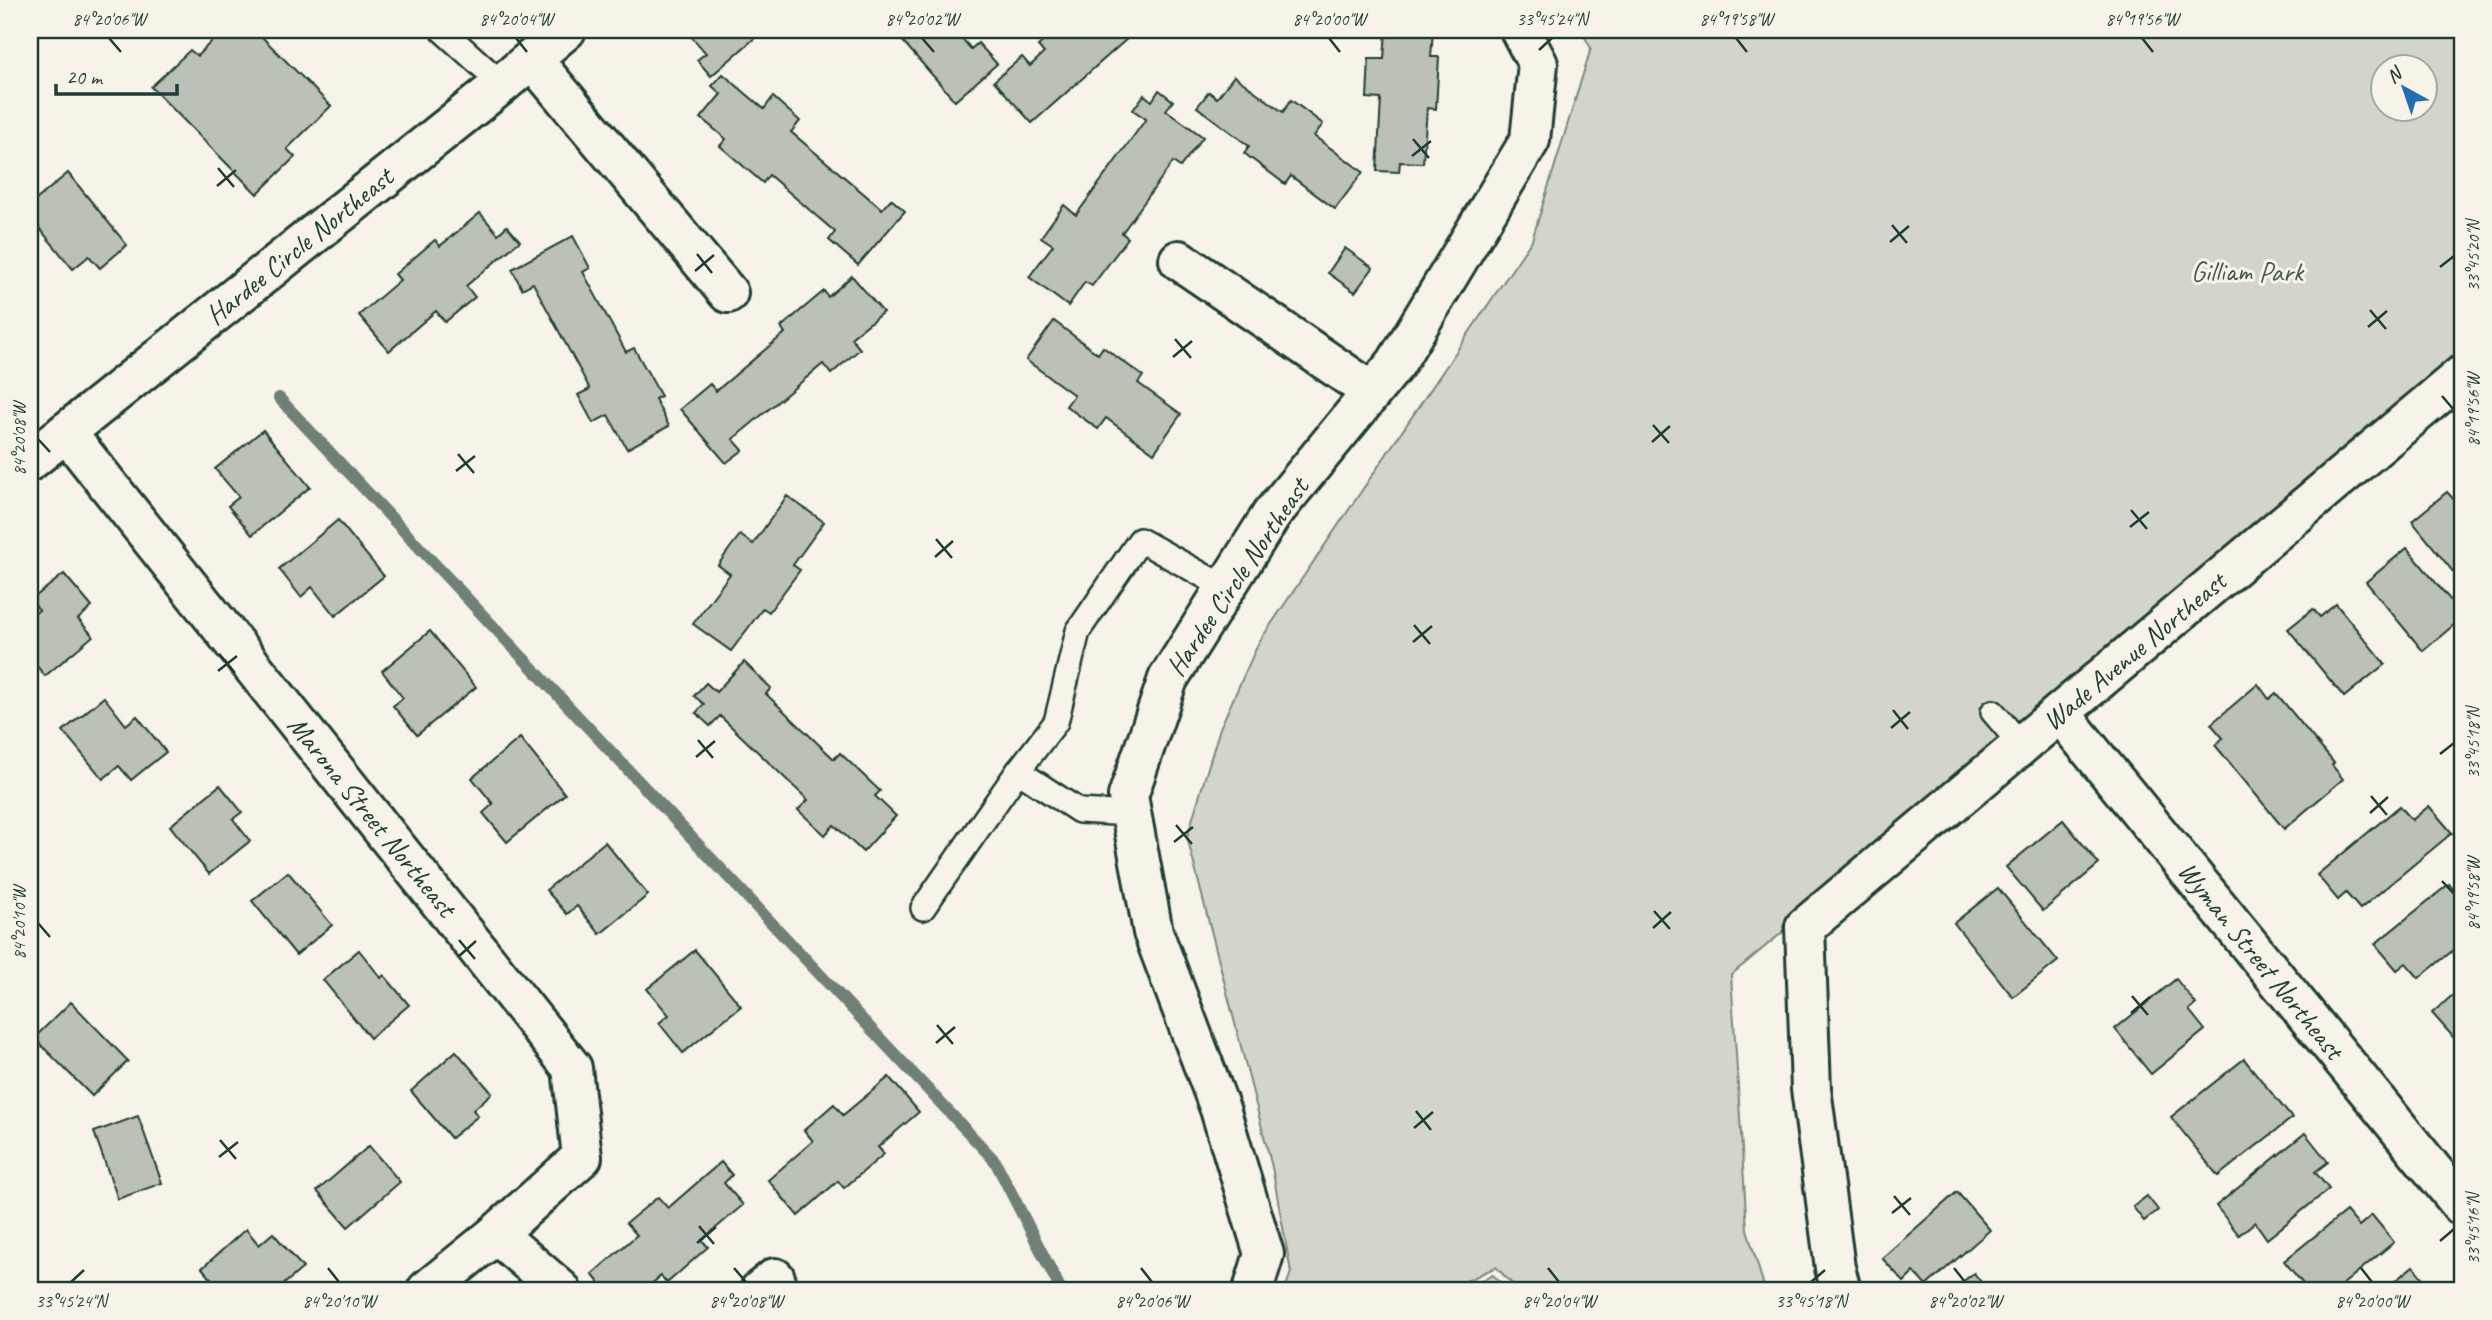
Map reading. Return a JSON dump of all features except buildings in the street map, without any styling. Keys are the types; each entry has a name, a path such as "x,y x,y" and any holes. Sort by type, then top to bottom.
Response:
{"street":[{"name":"Hardee Circle Northeast","path":"30,461 566,30"},
{"name":"Hardee Circle Northeast","path":"1253,1290 1264,1254 1220,1109 1153,932 1128,796 1168,679 1272,514 1396,363 1530,140 1538,64 1520,30"},
{"path":"532,59 728,293"},
{"path":"1179,260 1372,392"},
{"name":"Wade Avenue Northeast","path":"1841,1290 1835,1268 1811,1089 1805,927 2462,375"},
{"name":"Marona Street Northeast","path":"66,432 572,1068 582,1157 496,1234 427,1290"},
{"name":"Wyman Street Northeast","path":"2060,713 2462,1206"},
{"path":"496,1234 561,1290"}],"lane":[{"path":"442,30 502,84"},
{"path":"923,908 1018,771 1056,722 1078,631 1140,540 1226,588"},
{"path":"1993,712 2022,746"},
{"path":"1018,771 1079,811 1131,814"}],"green space":[{"name":"Gilliam Park","path":"1581,30 2462,30 2462,368 1731,975 1747,1229 1765,1290 1518,1290 1496,1267 1447,1290 1285,1290 1291,1272 1272,1167 1187,837 1220,728 1259,642 1532,240 1591,48"},
{"path":"1493,1275 1507,1290 1462,1290"}],"waterway":[{"path":"279,398 995,1161 1061,1290"}]}
